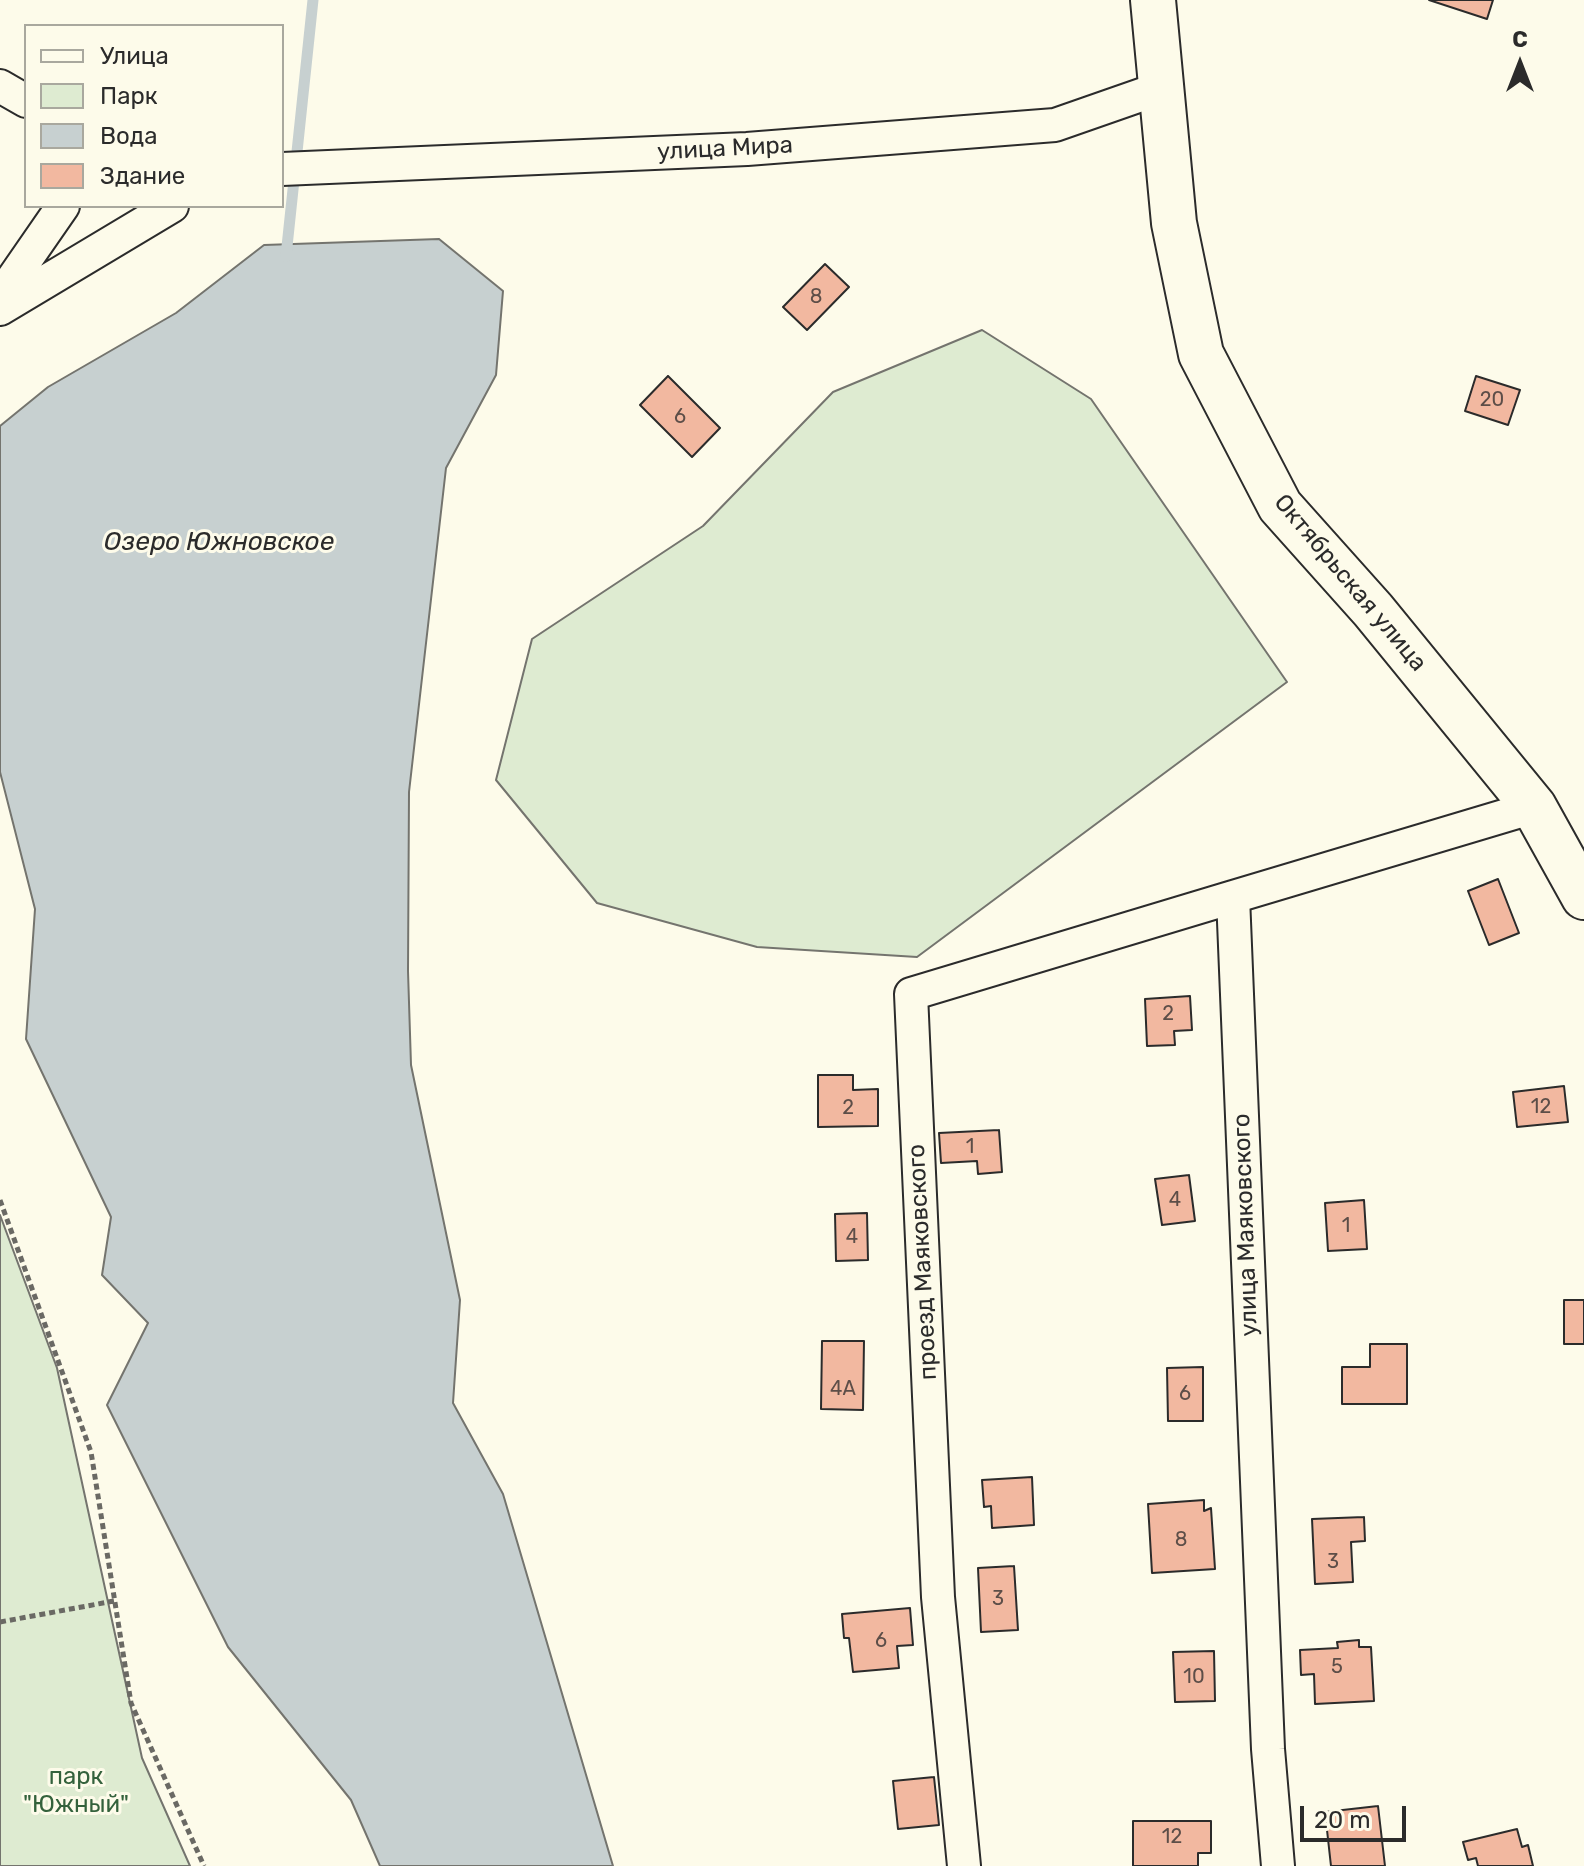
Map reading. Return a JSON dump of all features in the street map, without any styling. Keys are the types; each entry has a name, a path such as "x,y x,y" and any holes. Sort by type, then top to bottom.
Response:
{"main road":[{"name":"Октябрьская улица","path":"1153,0 1174,223 1201,354 1280,506 1373,610 1534,807 1584,897"}],"street":[{"path":"0,86 24,100"},
{"name":"улица Мира","path":"284,169 747,149 1055,125 1161,88"},
{"path":"0,297 62,208"},
{"path":"0,309 169,208"},
{"path":"1233,897 1534,807"},
{"name":"проезд Маяковского","path":"964,1866 938,1597 911,994 1233,897"},
{"name":"улица Маяковского","path":"1233,897 1268,1749 1278,1866"}],"path":[{"path":"0,1200 91,1452 131,1703 204,1866"},
{"path":"0,1622 114,1601"}],"green space":[{"path":"982,330 1091,399 1287,682 917,957 757,947 597,903 496,780 532,639 703,526 833,392"},
{"name":"парк \"Южный\"","path":"0,1215 57,1368 142,1758 190,1866 0,1866"}],"water":[{"name":"Озеро Южновское","path":"439,239 503,291 496,375 446,468 409,792 411,1065 460,1300 453,1403 503,1494 613,1866 380,1866 351,1800 228,1647 107,1405 148,1323 102,1275 111,1217 26,1039 35,909 0,772 0,426 48,387 176,313 264,245"}],"building":[{"path":"1429,0 1493,0 1487,19"},
{"path":"825,264 849,287 807,330 783,307"},
{"path":"668,376 720,428 692,457 640,405"},
{"path":"1476,376 1520,390 1508,425 1465,411"},
{"path":"1498,879 1519,933 1489,945 1468,891"},
{"path":"1190,996 1192,1030 1174,1031 1175,1045 1147,1046 1145,999"},
{"path":"818,1075 853,1075 853,1090 878,1089 878,1126 818,1127"},
{"path":"1564,1086 1568,1122 1517,1127 1513,1092"},
{"path":"999,1130 1002,1172 978,1174 977,1161 941,1163 939,1133"},
{"path":"1189,1175 1195,1221 1162,1225 1155,1179"},
{"path":"1364,1200 1367,1249 1328,1251 1325,1203"},
{"path":"867,1213 868,1260 836,1261 835,1214"},
{"path":"1564,1300 1584,1300 1584,1344 1564,1344"},
{"path":"822,1341 864,1341 863,1410 821,1409"},
{"path":"1370,1344 1407,1344 1407,1404 1342,1404 1342,1367 1370,1367"},
{"path":"1203,1367 1203,1421 1168,1421 1167,1368"},
{"path":"1032,1477 1034,1525 992,1528 991,1506 984,1507 982,1480"},
{"path":"1204,1500 1204,1511 1211,1508 1215,1569 1152,1573 1148,1504"},
{"path":"1364,1517 1365,1541 1351,1542 1353,1582 1315,1584 1312,1519"},
{"path":"1014,1566 1018,1630 981,1632 978,1568"},
{"path":"910,1608 913,1645 897,1646 899,1668 853,1672 849,1638 844,1638 842,1614"},
{"path":"1359,1640 1359,1647 1371,1647 1374,1701 1315,1704 1314,1674 1301,1675 1300,1650 1338,1648 1337,1642"},
{"path":"1214,1651 1215,1701 1175,1702 1173,1652"},
{"path":"934,1777 939,1825 898,1829 893,1781"},
{"path":"1378,1806 1385,1866 1331,1866 1325,1812"},
{"path":"1133,1821 1211,1821 1211,1853 1198,1853 1198,1866 1133,1866"},
{"path":"1517,1829 1522,1847 1528,1845 1533,1866 1478,1866 1476,1858 1468,1860 1463,1842"}],"waterway":[{"path":"286,256 313,0"}]}
